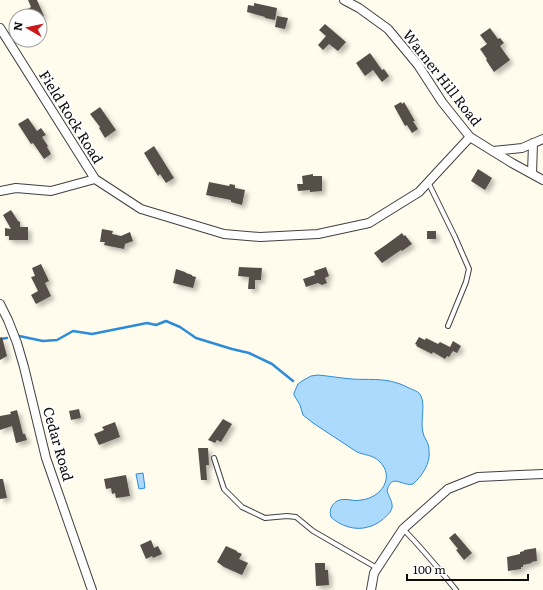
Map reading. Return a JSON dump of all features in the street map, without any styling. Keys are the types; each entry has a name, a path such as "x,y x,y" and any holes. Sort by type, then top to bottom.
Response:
{"street":[{"name":"Warner Hill Road","path":"344,0 359,8 388,29 418,65 442,102 470,137 543,180"},
{"name":"Field Rock Road","path":"0,28 95,179 51,191 16,188 0,191"},
{"path":"95,179 141,209 224,234 260,238 318,234 369,223 419,192 470,137"},
{"path":"493,151 522,148 543,139"},
{"path":"532,174 533,143"},
{"name":"Cedar Road","path":"0,304 17,343 46,458 92,590"},
{"path":"371,590 374,573 403,529 448,489 478,477 543,474"}],"lane":[{"path":"428,182 469,269 466,282 448,326"},
{"path":"214,458 224,489 242,507 265,518 287,516 296,517 313,531 378,568"},
{"path":"403,529 429,557 456,590"}],"water":[{"path":"318,375 352,379 392,381 416,391 421,396 423,405 423,431 429,448 429,460 423,473 413,484 394,481 391,482 387,491 392,508 388,515 372,526 363,528 348,527 331,517 331,508 337,501 343,499 361,500 375,495 384,486 386,474 384,467 377,459 357,452 303,415 294,393 298,384 302,381 311,376"},
{"path":"143,473 145,488 139,489 136,474"}],"building":[{"path":"28,0 37,0 40,8 29,8 31,7"},
{"path":"254,3 277,8 275,20 247,12 248,5 254,6"},
{"path":"277,16 288,18 285,29 275,27"},
{"path":"325,24 346,42 338,51 329,44 323,50 318,45 326,36 319,30"},
{"path":"490,28 498,39 500,38 504,43 500,46 510,60 494,72 480,49 487,44 480,35"},
{"path":"370,53 382,70 384,69 389,76 382,82 373,70 365,76 356,63"},
{"path":"401,102 402,104 404,102 418,129 412,133 407,125 405,126 394,106"},
{"path":"100,107 116,130 105,138 99,128 100,127 90,114"},
{"path":"28,118 37,131 41,128 46,135 42,137 51,154 44,159 33,143 31,144 18,124"},
{"path":"154,146 174,178 166,183 160,174 158,176 144,153"},
{"path":"478,169 492,178 485,190 471,181"},
{"path":"313,174 313,176 322,176 322,191 298,191 297,184 303,184 302,176"},
{"path":"209,182 229,186 230,184 235,185 235,188 245,190 242,205 231,202 231,200 206,195"},
{"path":"11,210 20,222 20,227 28,227 28,240 9,240 9,236 5,236 5,228 11,229 3,215"},
{"path":"102,229 113,231 112,234 121,236 130,232 133,241 125,244 124,249 104,245 105,242 100,242"},
{"path":"427,231 436,231 436,239 427,239"},
{"path":"402,233 412,244 382,263 374,253"},
{"path":"41,264 49,281 45,283 51,296 36,304 31,295 38,291 31,277 35,276 32,268"},
{"path":"239,267 262,268 261,280 255,280 255,289 248,289 249,277 238,276"},
{"path":"326,267 329,276 325,278 327,283 322,285 318,283 306,287 303,279 315,275 314,271"},
{"path":"176,269 196,277 193,288 173,283"},
{"path":"2,337 7,356 0,360 0,338"},
{"path":"419,337 425,340 426,338 438,344 440,342 450,347 453,341 461,346 457,353 453,351 449,357 447,356 445,359 433,352 432,354 416,346 417,345 415,344"},
{"path":"79,409 81,418 71,420 69,411"},
{"path":"17,410 23,434 25,434 27,440 16,443 12,426 0,430 0,416 11,414 10,412"},
{"path":"223,419 232,424 221,442 217,440 215,443 208,440"},
{"path":"115,422 120,437 99,445 94,434 104,430 102,427"},
{"path":"198,448 208,448 209,465 206,465 207,480 201,480"},
{"path":"126,475 130,496 116,498 115,493 112,494 111,488 106,489 104,479"},
{"path":"0,479 3,479 7,498 0,499"},
{"path":"455,533 472,553 464,560 456,550 458,549 449,538"},
{"path":"151,540 154,548 158,546 162,554 146,559 140,545"},
{"path":"226,546 242,554 239,559 248,563 242,575 224,567 217,562"},
{"path":"536,548 537,561 523,565 521,569 508,571 507,557 520,554 520,552 524,550"},
{"path":"315,563 325,563 325,570 328,570 329,585 316,586"}],"waterway":[{"path":"19,336 43,341 57,340 73,331 92,334 147,323 156,325 166,321 180,327 196,338 249,353 272,364 293,381"},
{"path":"0,339 7,338"}]}
